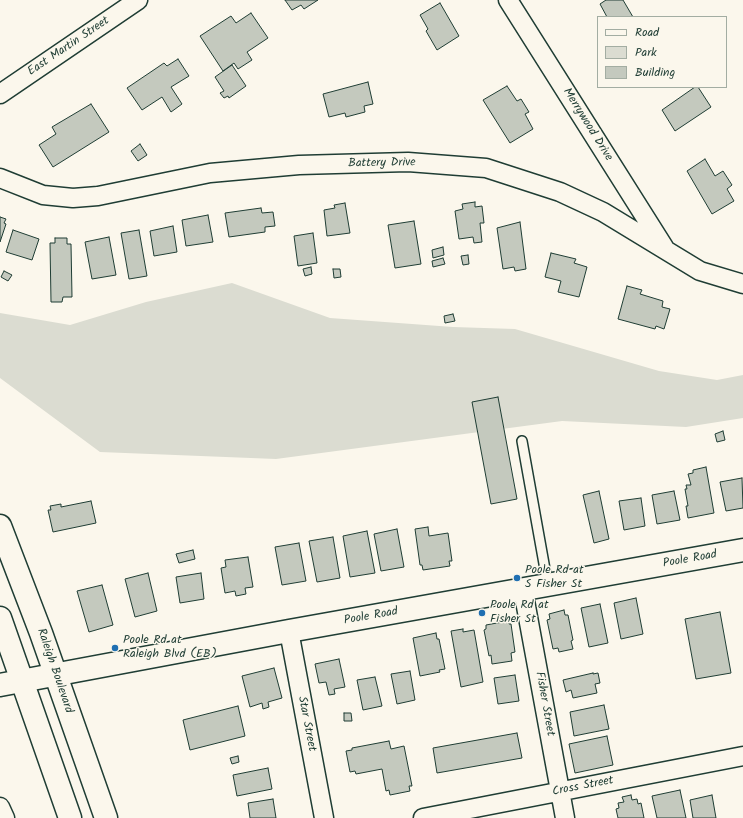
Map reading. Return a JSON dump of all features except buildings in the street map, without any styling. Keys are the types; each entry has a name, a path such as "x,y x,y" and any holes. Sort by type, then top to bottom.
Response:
{"main road":[{"name":"Raleigh Boulevard","path":"0,526 106,818"},
{"name":"Poole Road","path":"0,685 289,631 743,550"},
{"path":"0,618 70,818"}],"street":[{"name":"East Martin Street","path":"0,94 138,0"},
{"name":"Merrywood Drive","path":"508,0 665,250"},
{"name":"Battery Drive","path":"0,178 43,195 73,198 98,196 210,172 299,165 408,162 486,168 560,192 604,212 700,271 743,284"},
{"name":"Fisher Street","path":"523,590 565,818"},
{"name":"Star Street","path":"289,631 324,818"},
{"name":"Cross Street","path":"423,818 743,756"},
{"path":"0,807 5,818"}],"lane":[{"path":"522,441 548,586"}],"green space":[{"path":"232,283 330,318 453,327 515,329 659,371 717,380 743,375 743,418 686,427 562,421 276,459 100,452 0,378 0,313 70,325 146,302"}],"place":[{"name":"Poole Rd at S Fisher St","path":"517,578"},
{"name":"Poole Rd at Fisher St","path":"482,613"},
{"name":"Poole Rd at Raleigh Blvd (EB)","path":"115,648"}]}
